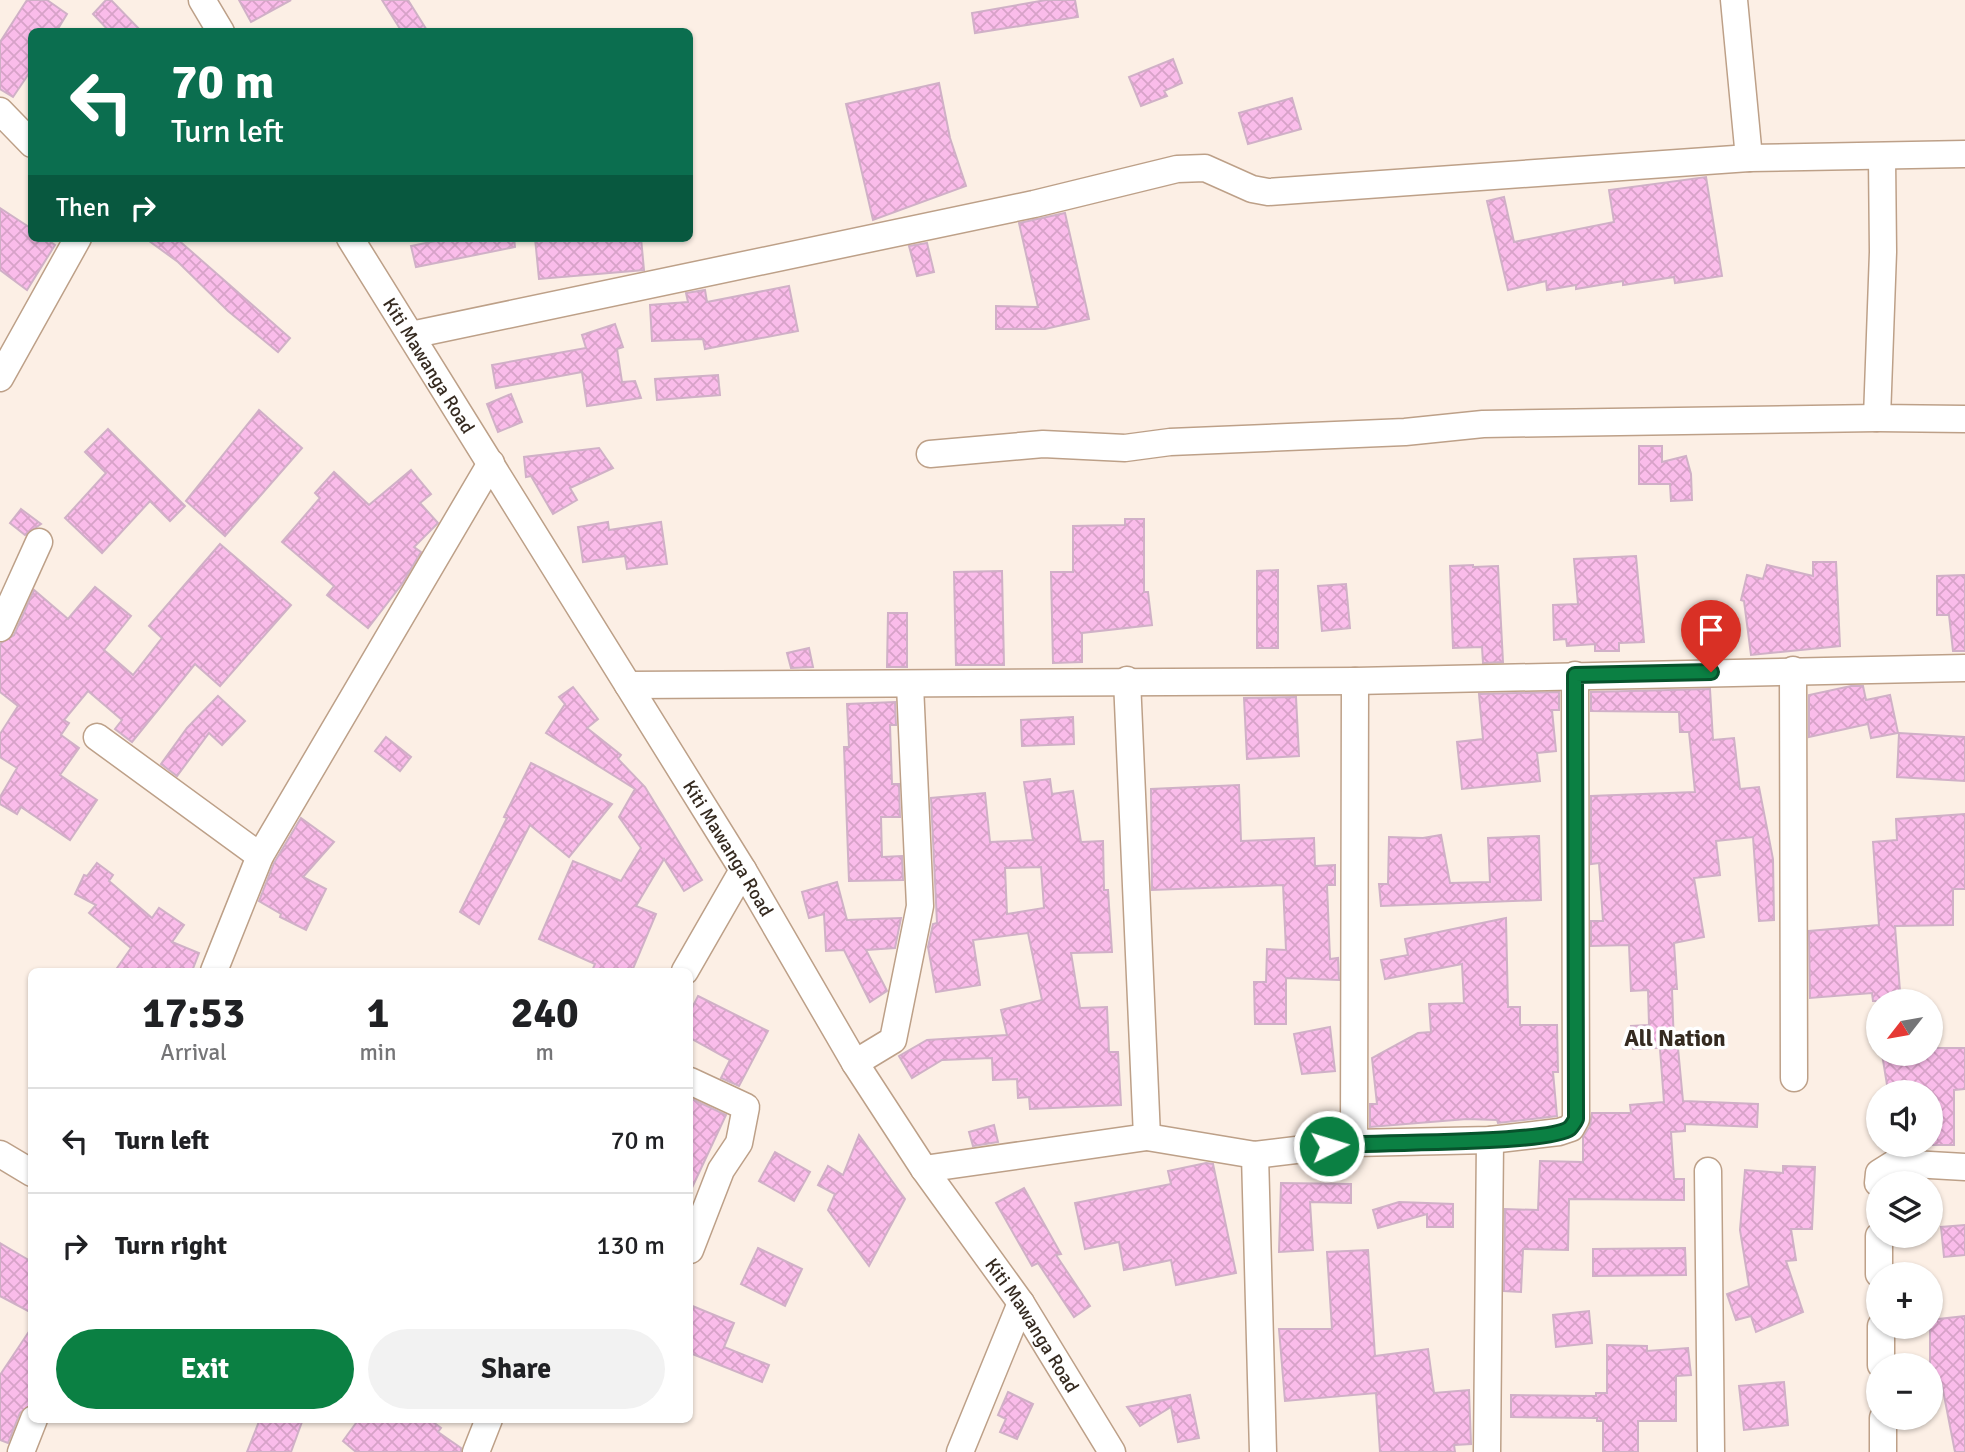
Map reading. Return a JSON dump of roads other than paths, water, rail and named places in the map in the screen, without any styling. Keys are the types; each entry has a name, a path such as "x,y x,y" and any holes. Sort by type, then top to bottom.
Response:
{"street":[{"path":"1734,0 1749,158"},
{"path":"0,111 28,140"},
{"path":"411,335 1034,204 1177,169 1205,168 1252,189 1268,192 1749,158 1882,158 1965,154"},
{"path":"1877,418 1884,252 1882,158"},
{"path":"0,378 76,242"},
{"name":"Kiti Mawanga Road","path":"353,242 743,870 855,1063 924,1169 1021,1303 1112,1452"},
{"path":"930,454 1043,444 1125,448 1170,442 1405,432 1483,424 1965,419"},
{"path":"215,968 260,856 491,463"},
{"path":"0,628 39,542"},
{"path":"628,685 910,685 1127,680 1355,681 1965,668"},
{"path":"1793,670 1794,1079"},
{"path":"924,1169 1147,1137 1255,1154 1354,1143 1490,1140 1559,1132 1571,1128 1576,1119 1575,675"},
{"path":"1127,680 1147,1137"},
{"path":"1354,1143 1355,681"},
{"path":"855,1063 893,1040 920,906 910,685"},
{"path":"97,737 260,856"},
{"path":"687,968 743,870"},
{"path":"693,1081 746,1107 739,1143 721,1170 693,1242"},
{"path":"1487,1452 1490,1140"},
{"path":"0,1154 28,1171"},
{"path":"1255,1154 1263,1452"},
{"path":"1882,1171 1895,1163 1965,1167"},
{"path":"1708,1171 1711,1452"},
{"path":"960,1452 1021,1303"},
{"path":"21,1452 32,1423"},
{"path":"476,1452 487,1423"},
{"path":"1882,1430 1883,1452"}],"district":[{"name":"All Nation","path":"1675,1038"}]}
